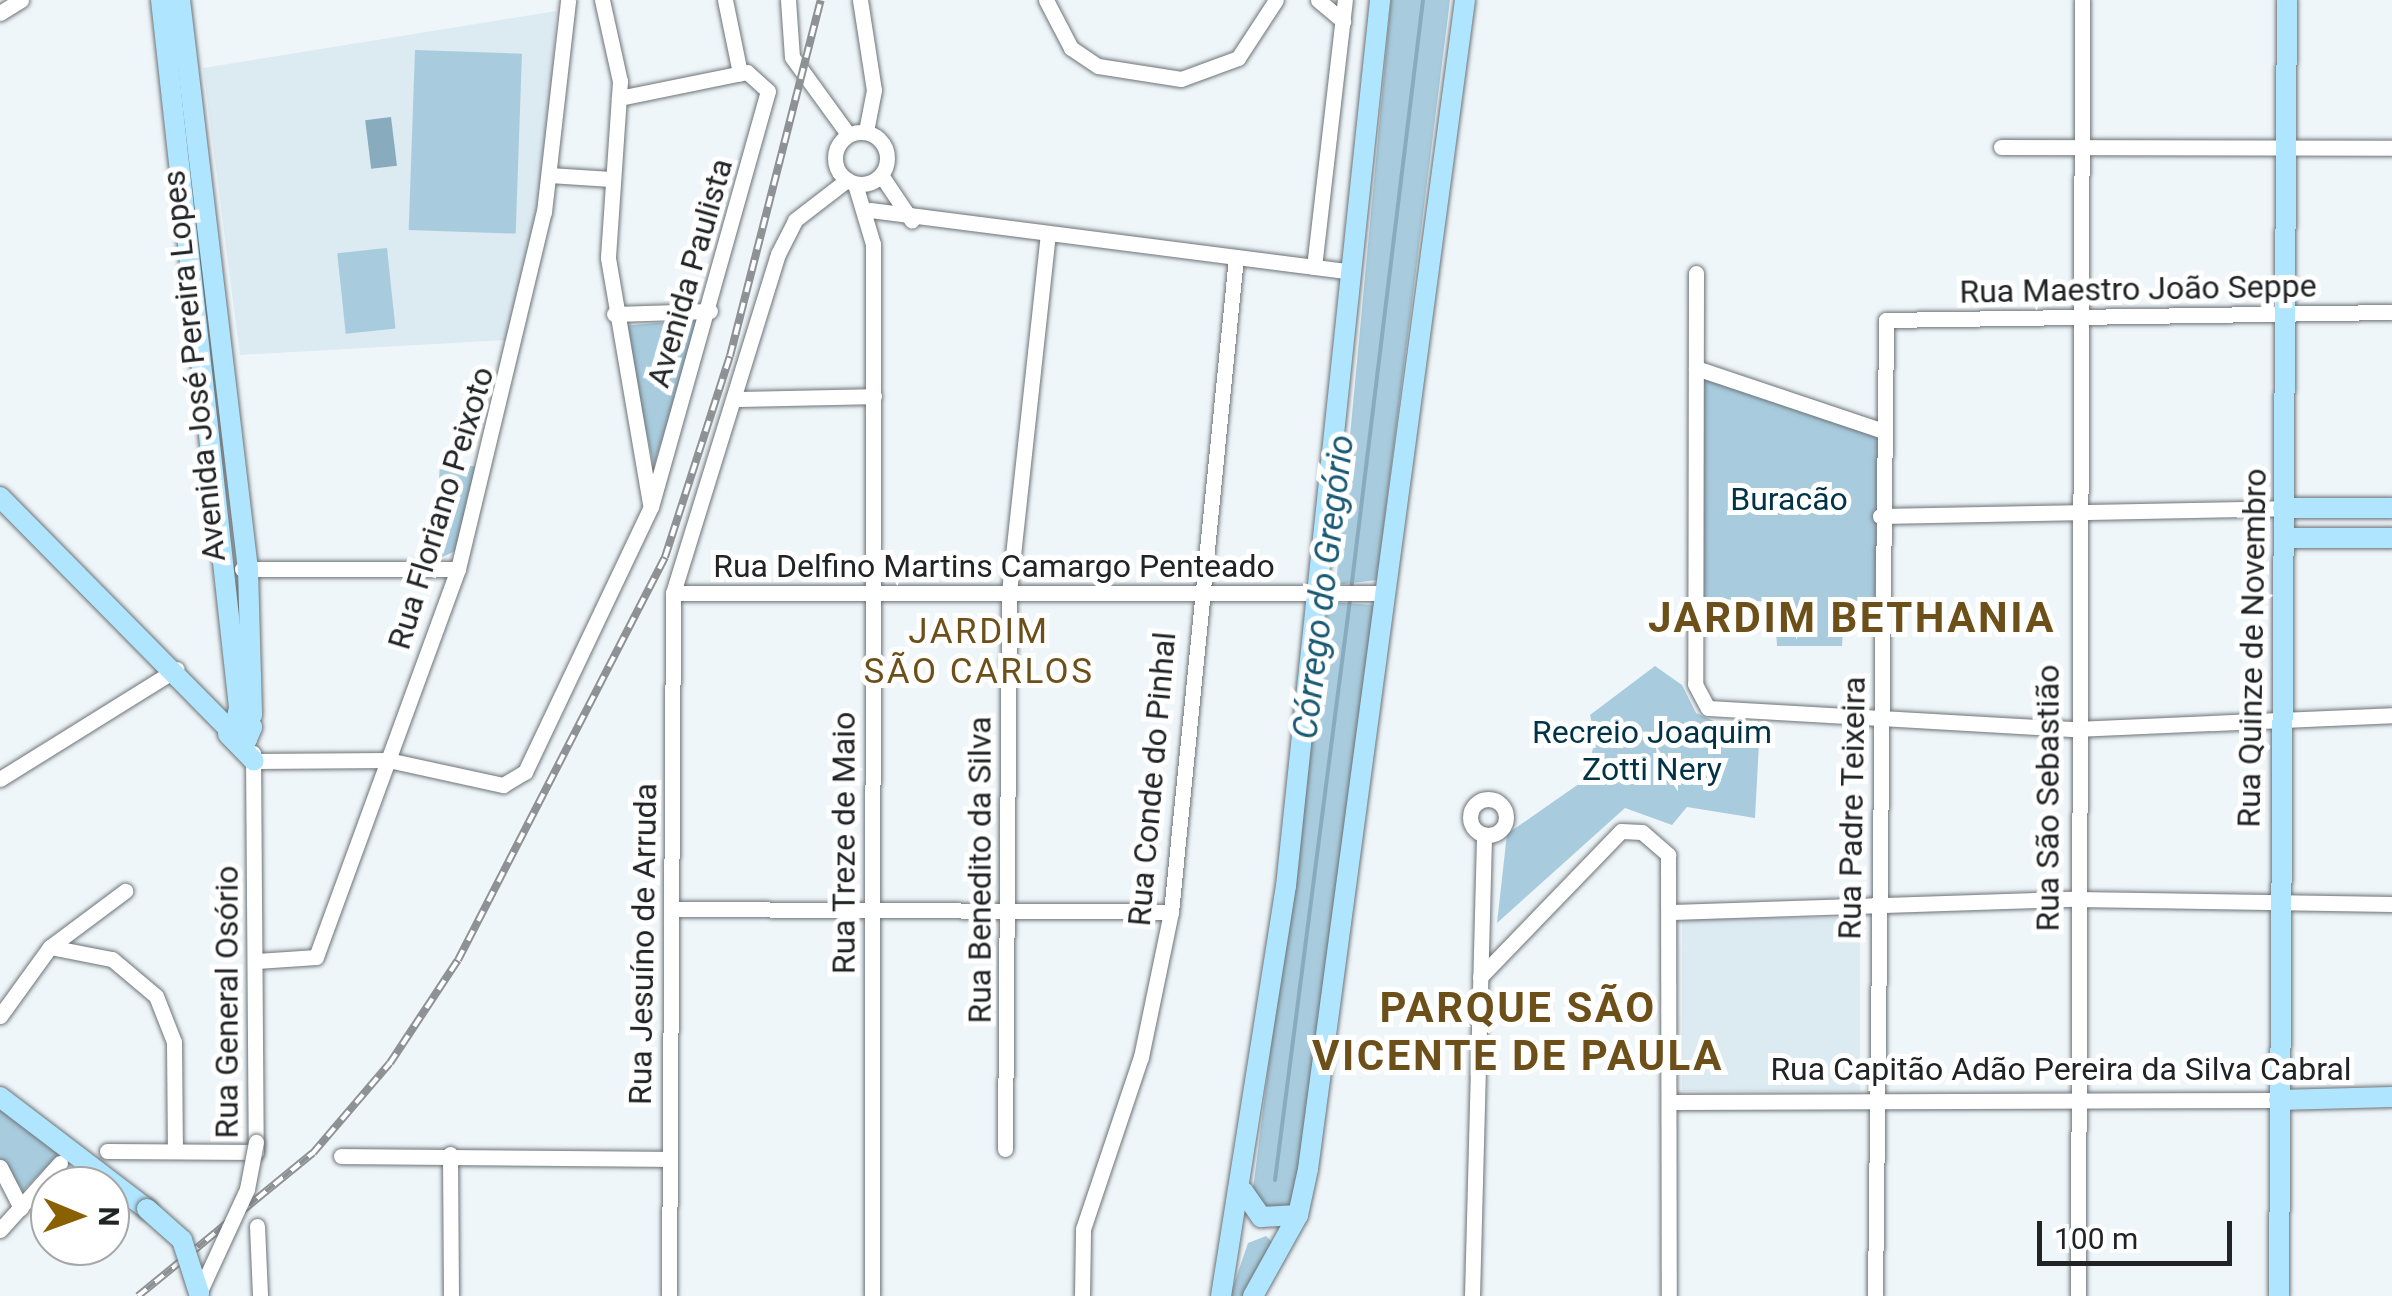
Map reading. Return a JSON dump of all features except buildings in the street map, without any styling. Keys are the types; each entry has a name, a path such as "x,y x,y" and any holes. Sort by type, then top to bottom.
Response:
{"main road":[{"name":"Avenida José Pereira Lopes","path":"160,0 187,116 248,569 240,729"},
{"name":"Avenida José Pereira Lopes","path":"180,0 240,729"},
{"path":"1221,1296 1243,1191 1321,593 1348,271 1380,0"},
{"path":"1253,1296 1298,1215 1377,593 1465,0"},
{"name":"Rua Quinze de Novembro","path":"2279,1296 2278,902 2287,0"},
{"path":"0,498 8,519 176,669 210,714 240,729 254,761"},
{"path":"2283,508 2392,508"},
{"path":"2309,538 2299,521 2310,508"},
{"path":"2284,538 2392,538"},
{"path":"0,1097 182,1240 199,1295"},
{"name":"Rua Capitão Adão Pereira da Silva Cabral","path":"2279,1100 2392,1097"},
{"path":"1243,1191 1261,1217 1298,1215"},
{"path":"1235,1238 1266,1230 1283,1246"}],"street":[{"path":"0,13 21,0"},
{"name":"Rua Floriano Peixoto","path":"257,961 316,958 458,570 518,346 549,176 568,0"},
{"path":"602,0 619,98 611,179 614,314 651,507"},
{"path":"619,98 740,74 725,0"},
{"path":"788,0 792,57 848,134"},
{"path":"860,0 874,90 866,131"},
{"path":"1046,0 1071,48 1098,66 1182,79 1238,58 1276,4 1293,0"},
{"path":"1318,0 1343,21"},
{"path":"1314,267 1346,0"},
{"name":"Rua São Sebastião","path":"2078,1296 2074,900 2082,0"},
{"name":"Avenida Paulista","path":"388,760 516,780 651,507 768,100 762,76 740,74"},
{"path":"851,182 834,157 848,134 866,131"},
{"path":"866,131 886,149 881,176 912,221"},
{"path":"2002,146 2392,148"},
{"path":"549,176 611,179"},
{"path":"674,593 734,399 796,220 851,182 881,176"},
{"name":"Rua Treze de Maio","path":"851,182 870,210 874,396 872,1296"},
{"path":"870,210 912,221 1048,233 1348,271"},
{"name":"Rua Benedito da Silva","path":"1006,1149 1009,592 1048,233"},
{"name":"Rua Conde do Pinhal","path":"1082,1296 1083,1229 1141,1056 1171,912 1197,594 1236,257"},
{"path":"1696,273 1700,701 2075,730 2392,715"},
{"path":"614,314 710,311"},
{"name":"Rua Maestro João Seppe","path":"1886,320 2392,312"},
{"name":"Rua Padre Teixeira","path":"1875,1296 1880,516 1886,320"},
{"path":"1696,368 1884,431"},
{"path":"734,399 874,396"},
{"path":"1880,516 2078,516 2283,508"},
{"path":"224,568 458,570"},
{"name":"Rua Delfino Martins Camargo Penteado","path":"674,593 1377,593"},
{"name":"Rua Jesuíno de Arruda","path":"670,1296 674,593"},
{"path":"0,778 176,669"},
{"path":"254,761 388,760"},
{"name":"Rua General Osório","path":"199,1295 246,1190 256,1144 254,761"},
{"path":"1480,976 1622,831 1653,838 1671,871 1668,1296"},
{"path":"1472,1296 1484,835"},
{"path":"0,1016 50,947 125,891"},
{"path":"1672,912 1878,911 2074,900 2392,904"},
{"path":"672,909 1171,912"},
{"path":"50,947 112,959 156,996 174,1042 175,1151"},
{"name":"Rua Capitão Adão Pereira da Silva Cabral","path":"1671,1102 2279,1100"},
{"path":"106,1151 175,1151 256,1144"},
{"path":"450,1154 451,1296"},
{"path":"341,1156 670,1159"},
{"path":"0,1230 60,1163"},
{"path":"0,1167 21,1208"},
{"path":"258,1226 260,1296"}],"shaded area":[{"path":"556,11 544,212 506,340 240,355 203,68"},
{"path":"391,117 397,166 371,169 365,120"},
{"path":"1682,918 1860,918 1860,1091 1682,1091"}],"green space":[{"path":"1391,0 1450,0 1377,580 1336,585"},
{"path":"415,50 522,54 516,234 409,230"},
{"path":"387,248 395,329 346,334 337,253"},
{"path":"689,320 698,323 654,466 622,326"},
{"name":"Buracão","path":"1700,376 1879,434 1875,602 1845,600 1842,646 1777,646 1774,602 1701,598"},
{"path":"440,463 480,467 455,551 434,561"},
{"path":"1327,602 1376,605 1296,1203 1275,1215 1252,1197"},
{"name":"Recreio Joaquim Zotti Nery","path":"1655,666 1682,685 1696,713 1725,726 1760,724 1755,818 1687,807 1672,825 1625,808 1497,923 1507,834 1583,781 1596,739 1590,715"},
{"path":"0,1105 60,1153 47,1166 30,1166 30,1184 23,1191 0,1159"},
{"path":"1266,1236 1274,1244 1245,1296 1230,1296 1248,1243"}],"waterway":[{"name":"Córrego do Gregório","path":"1351,590 1423,0"},
{"name":"Córrego do Gregório","path":"1275,1180 1350,600"}],"railway":[{"path":"138,1296 313,1153 390,1063 458,960 665,557 730,356 821,0"}],"district":[{"name":"JARDIM BETHANIA","path":"1852,618"},
{"name":"JARDIM SÃO CARLOS","path":"979,652"},
{"name":"PARQUE SÃO VICENTE DE PAULA","path":"1518,1032"}]}
